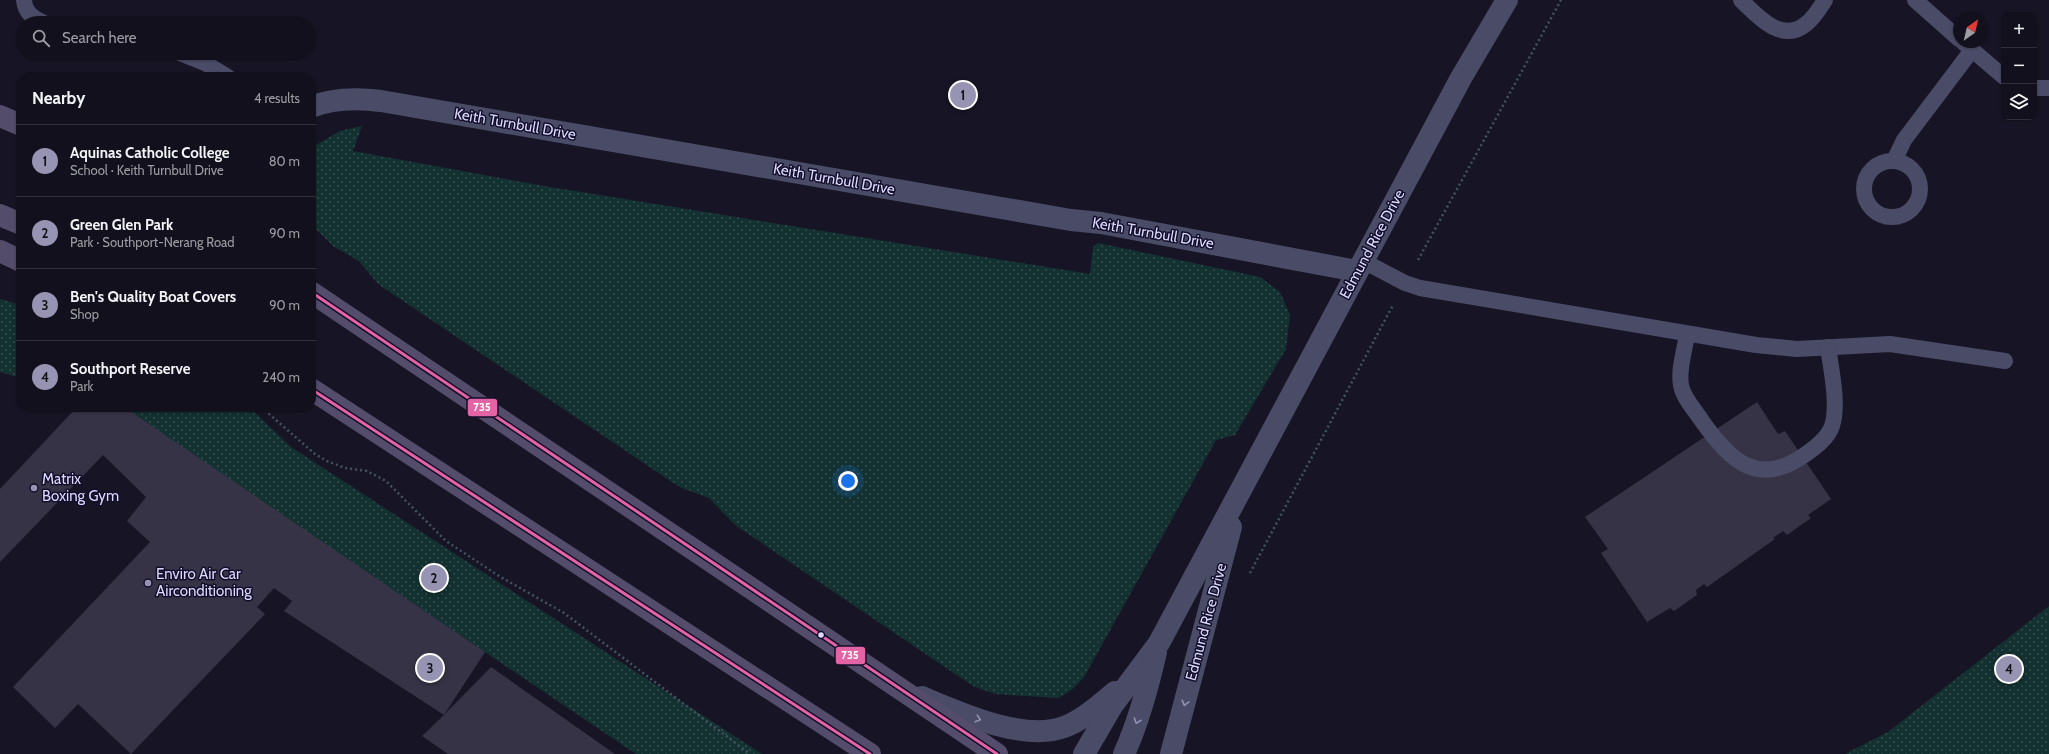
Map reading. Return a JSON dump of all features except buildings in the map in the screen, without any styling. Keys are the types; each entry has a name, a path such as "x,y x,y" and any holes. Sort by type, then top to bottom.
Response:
{"main road":[{"path":"0,116 16,123"},
{"path":"0,215 16,222"},
{"path":"0,251 16,259"},
{"path":"316,293 997,754"},
{"path":"316,392 870,754"}],"street":[{"name":"Edmund Rice Drive","path":"1084,754 1112,706 1158,643 1461,78 1507,0"},
{"name":"Keith Turnbull Drive","path":"316,107 339,100 366,99 381,101 1070,220 1101,223 1360,266"},
{"name":"Edmund Rice Drive","path":"1172,754 1241,490"},
{"name":"Edmund Rice Drive","path":"1124,754 1133,734 1145,697 1158,643"},
{"name":"Edmund Rice Drive","path":"903,689 958,712 1002,727 1045,732 1064,727 1085,716 1116,691 1140,668"}],"lane":[{"path":"24,0 25,8 28,13 33,16"},
{"path":"1741,0 1764,21 1773,27 1786,31 1795,30 1807,24 1825,0"},
{"path":"1915,0 1953,34"},
{"path":"1894,161 1904,140 1966,48"},
{"path":"1969,48 2001,74"},
{"path":"198,60 220,72"},
{"path":"2037,88 2049,88"},
{"path":"1360,266 1420,288 1687,334 1783,348 1890,344 2005,361"},
{"path":"1687,334 1681,377 1681,384 1685,396 1710,432 1730,453 1746,465 1763,470 1779,469 1794,462 1823,441 1830,430 1834,420 1834,399 1828,347"}],"path":[{"path":"1248,578 1405,283 1561,0"},
{"path":"267,412 315,454 345,468 367,471 386,481 446,541 499,576 574,621 750,754"}],"green space":[{"path":"362,126 353,151 544,186 1090,274 1093,247 1098,243 1260,277 1280,292 1290,315 1286,349 1235,435 1216,440 1084,677 1069,692 1057,698 995,694 973,686 735,525 709,498 682,488 672,482 378,284 359,261 333,246 316,229 316,145 340,131"},
{"path":"0,299 16,304 16,377 0,372"},
{"path":"129,412 254,412 291,447 762,754 636,754"},
{"path":"2049,606 2049,754 1845,754 1888,732"}],"transit line":[{"name":"735","path":"316,295 997,754"},
{"name":"735","path":"316,392 870,754"}],"place":[{"name":"Aquinas Catholic College","path":"963,95"},
{"name":"Matrix Boxing Gym","path":"34,488"},
{"name":"Green Glen Park","path":"434,578"},
{"name":"Enviro Air Car Airconditioning","path":"148,583"},
{"name":"Ben's Quality Boat Covers","path":"430,668"},
{"name":"Southport Reserve","path":"2009,669"}]}
